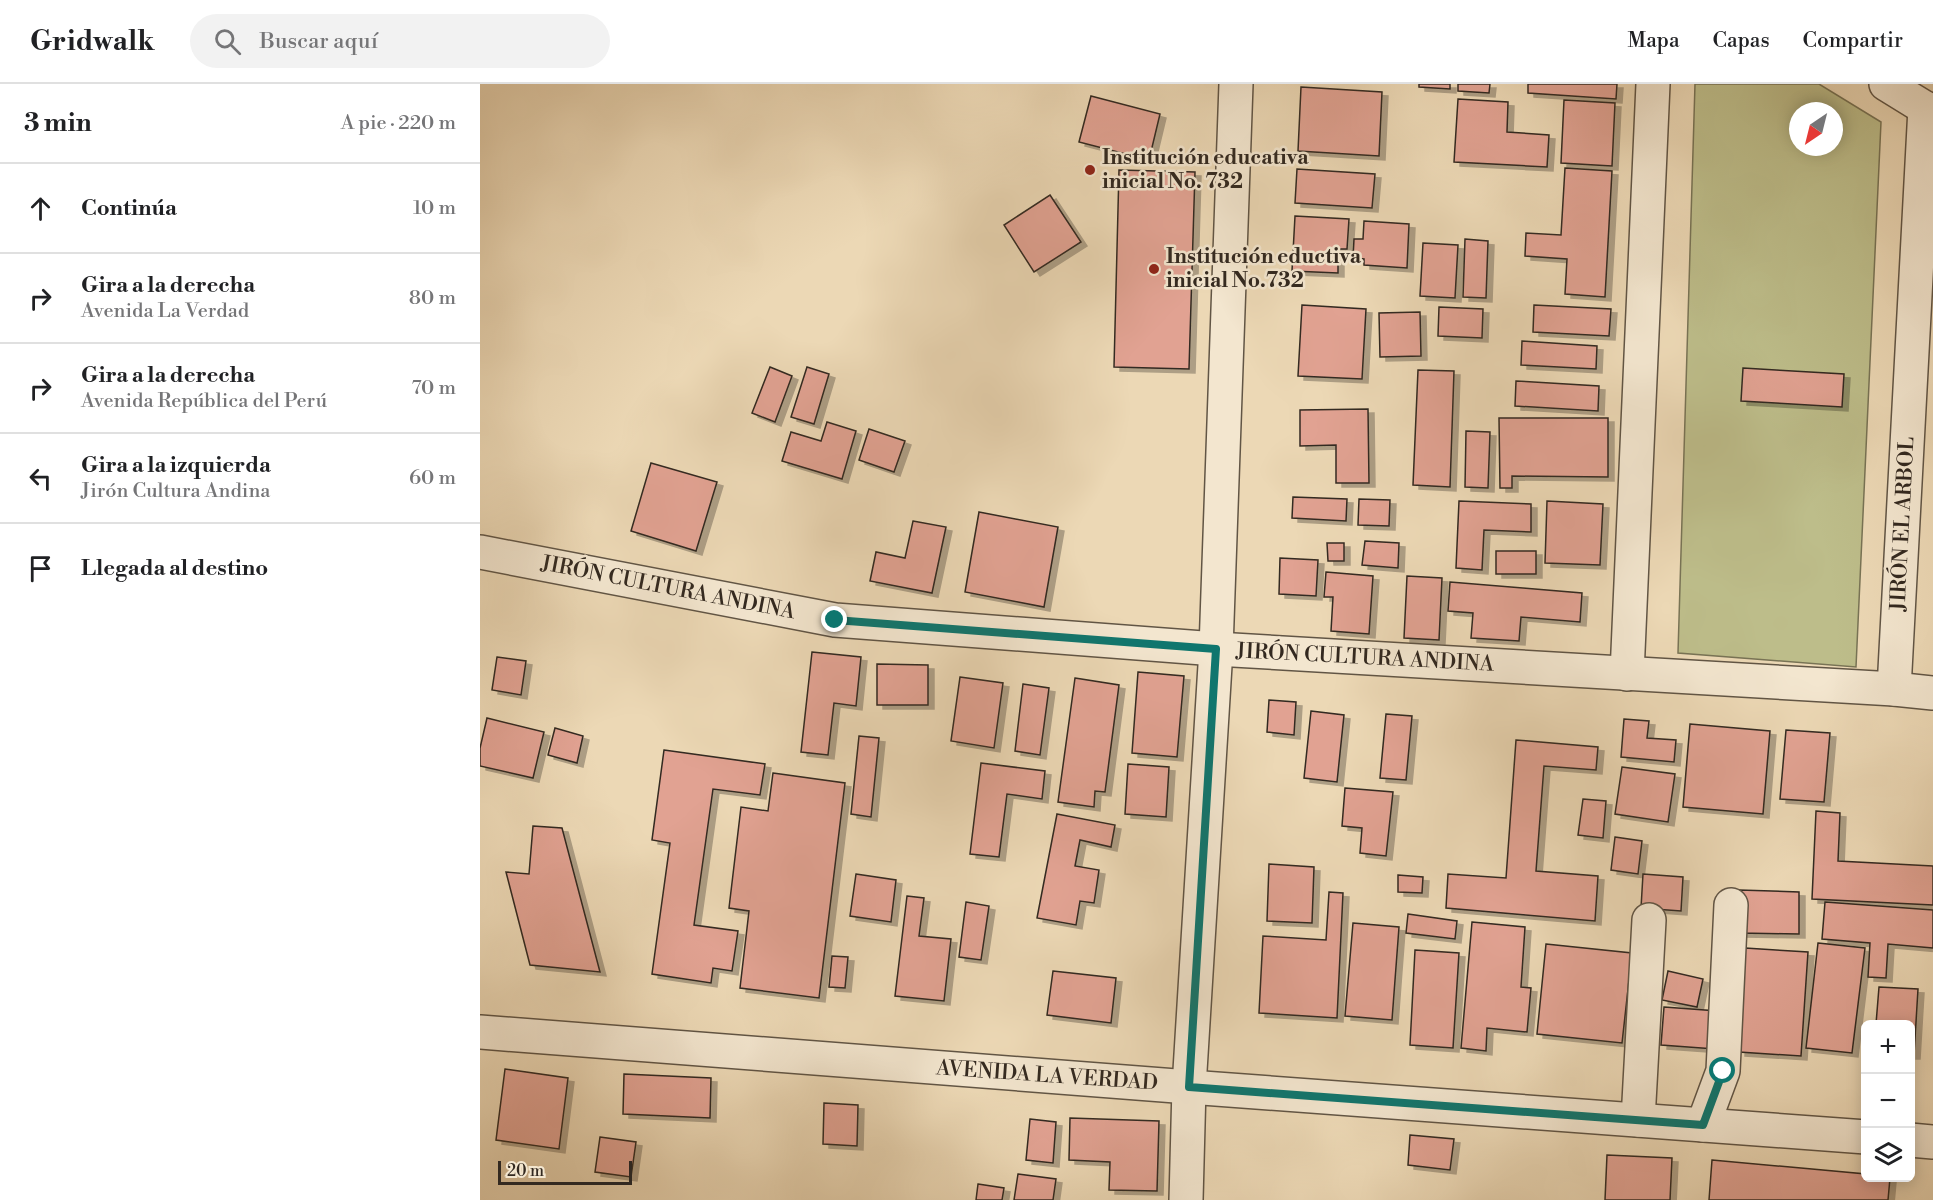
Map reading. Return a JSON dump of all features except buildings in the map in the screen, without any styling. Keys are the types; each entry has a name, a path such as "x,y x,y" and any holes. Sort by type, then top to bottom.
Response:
{"street":[{"path":"1186,1200 1189,1087 1216,649 1236,84"},
{"path":"1627,674 1653,84"},
{"path":"1886,84 1929,110"},
{"name":"JIRÓN EL ARBOL","path":"1894,688 1929,110"},
{"name":"JIRÓN CULTURA ANDINA","path":"480,552 835,620 1216,649 1894,688 1933,693"},
{"path":"1703,1125 1723,1071 1731,905"},
{"path":"1638,1120 1649,920"},
{"name":"AVENIDA LA VERDAD","path":"480,1032 1861,1137"},
{"path":"1915,1140 1933,1142"}],"green space":[{"path":"1695,84 1819,84 1881,122 1856,667 1678,653"}],"place":[{"name":"Institución educativa inicial No. 732","path":"1090,170"},
{"name":"Institución eductiva inicial No.732","path":"1154,269"}],"route":[{"path":"835,620 1216,649 1189,1087 1703,1125 1723,1071"}]}
